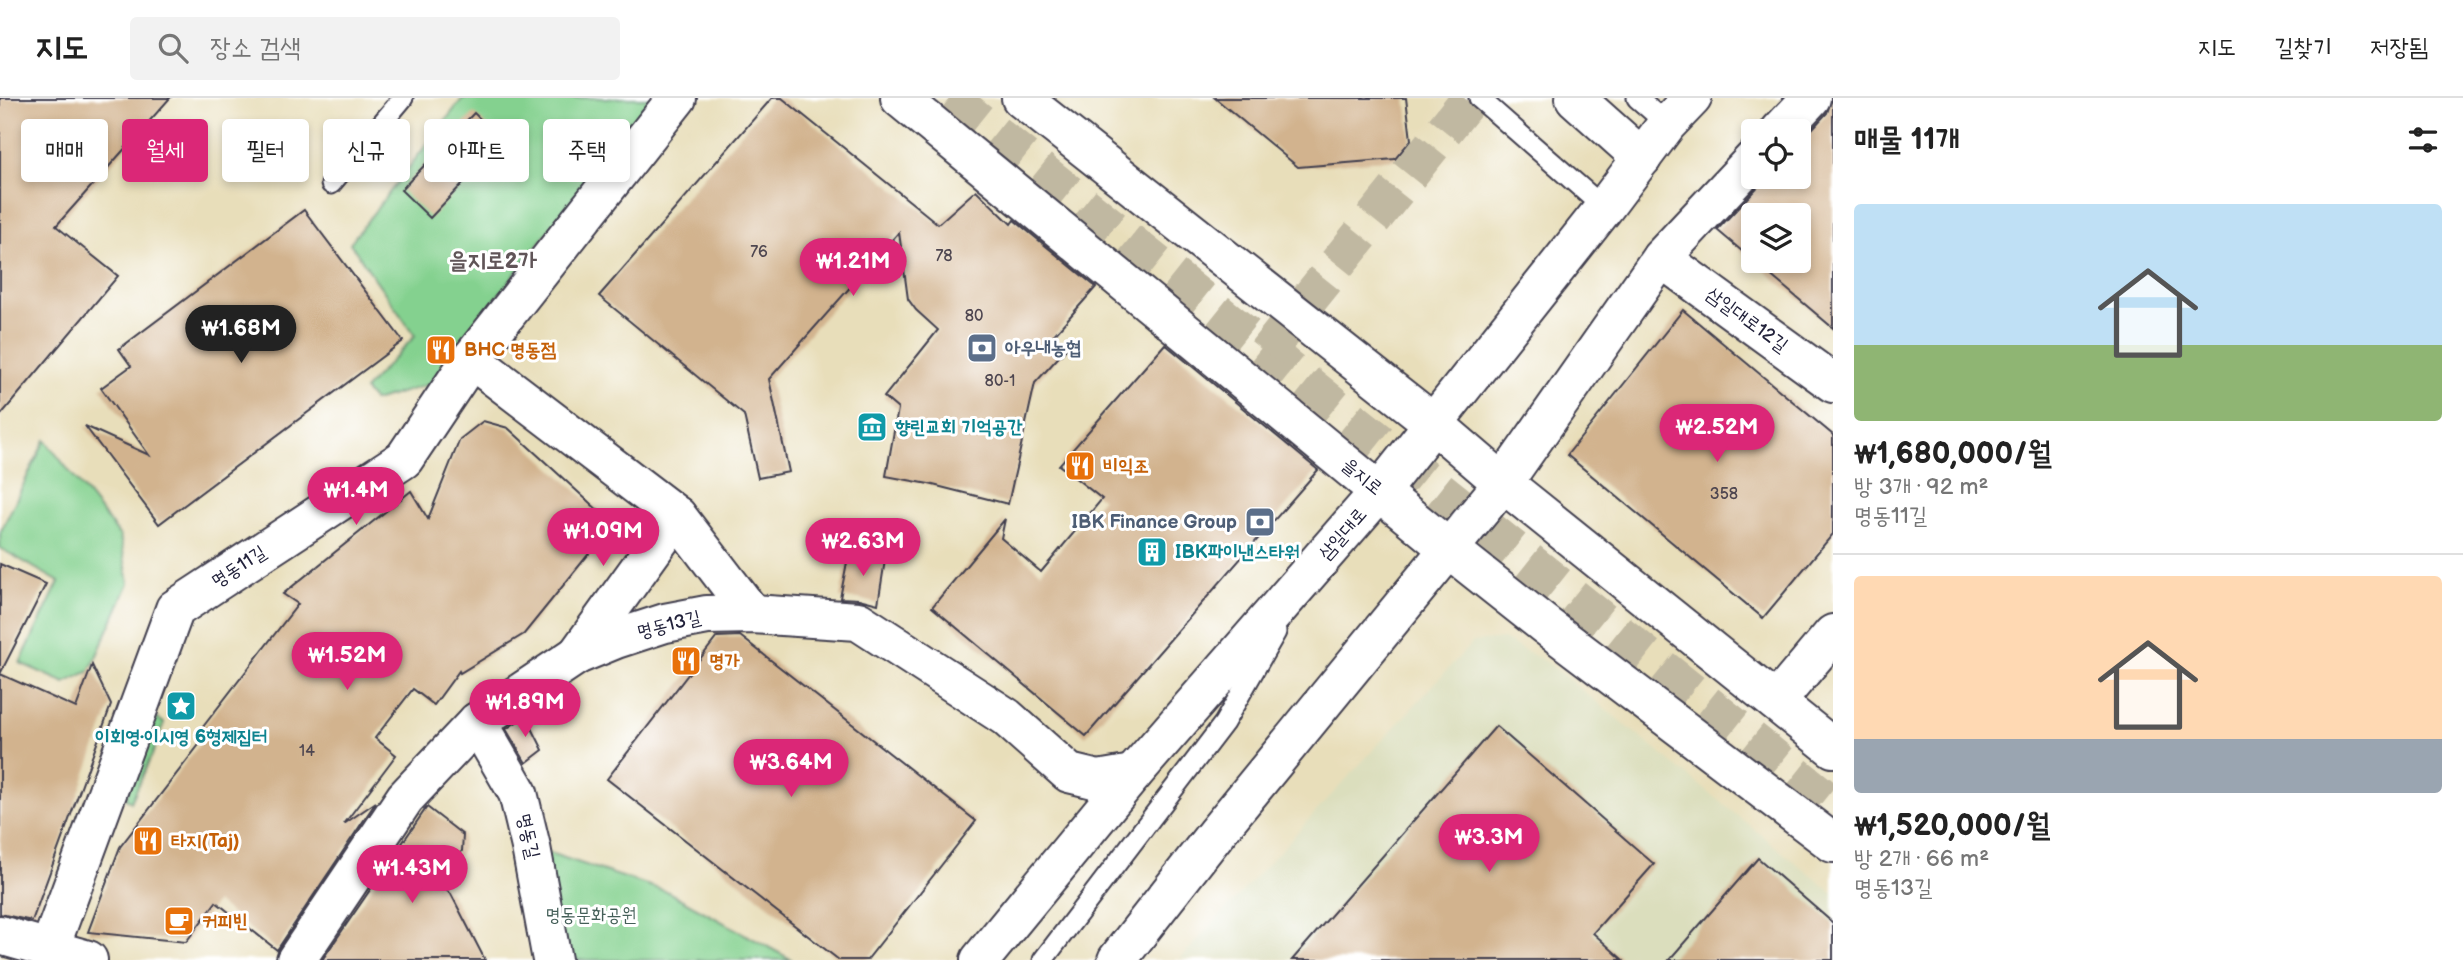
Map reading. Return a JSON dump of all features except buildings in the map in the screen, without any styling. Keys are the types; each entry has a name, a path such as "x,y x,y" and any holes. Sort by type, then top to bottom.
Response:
{"main road":[{"name":"명동11길","path":"49,950 174,609 404,459 471,359 677,98"},
{"name":"을지로","path":"900,98 1545,625 1833,843"},
{"path":"1021,98 1433,423 1833,748"},
{"path":"1575,98 1642,158"},
{"path":"1791,119 1811,98"},
{"name":"삼일대로","path":"980,960 1133,774 1380,491 1679,111"},
{"path":"1125,957 1226,821 1503,482 1661,258 1741,173"},
{"name":"삼일대로12길","path":"1661,258 1833,383"},
{"path":"471,359 677,516 752,614"},
{"path":"577,655 677,516"},
{"name":"명동13길","path":"296,960 405,798 477,722 577,655 665,623 707,615 752,614 858,621 1006,717 1069,773 1098,780 1133,774"},
{"path":"1776,702 1833,634"},
{"name":"명동길","path":"477,722 518,793 552,960"},
{"path":"0,935 88,960"}],"lane":[{"path":"331,184 403,98"},
{"path":"1479,98 1604,208"},
{"path":"1637,98 1679,111"},
{"path":"1042,960 1224,723 1311,570"}],"shaded area":[{"path":"1503,639 1547,662 1833,893 1833,960 1180,959 1473,642"}],"green space":[{"path":"463,98 651,98 630,125 630,119 543,119 543,182 586,182 430,384 374,401 364,390 415,336 350,243 398,182 410,182 410,166 424,148 424,182 529,182 529,119 447,119"},
{"path":"45,440 120,536 129,583 90,671 65,683 20,663 59,582 0,548 0,533"},
{"path":"157,718 164,723 131,802 126,798 149,731"},
{"name":"명동문화공원","path":"531,847 668,892 792,960 552,960"}],"tunnel":[{"path":"950,98 1833,805"},
{"path":"1266,353 1470,98"}],"place":[{"name":"아우내농협","path":"982,348"},
{"name":"BHC 명동점","path":"441,350"},
{"name":"향린교회 기억공간","path":"872,427"},
{"name":"비익조","path":"1080,466"},
{"name":"IBK Finance Group","path":"1260,522"},
{"name":"IBK파이낸스타워","path":"1152,552"},
{"name":"명가","path":"686,661"},
{"name":"이회영·이시영 6형제집터","path":"181,706"},
{"name":"타지(Taj)","path":"148,841"},
{"name":"커피빈","path":"179,921"}],"district":[{"name":"을지로2가","path":"493,261"}]}
